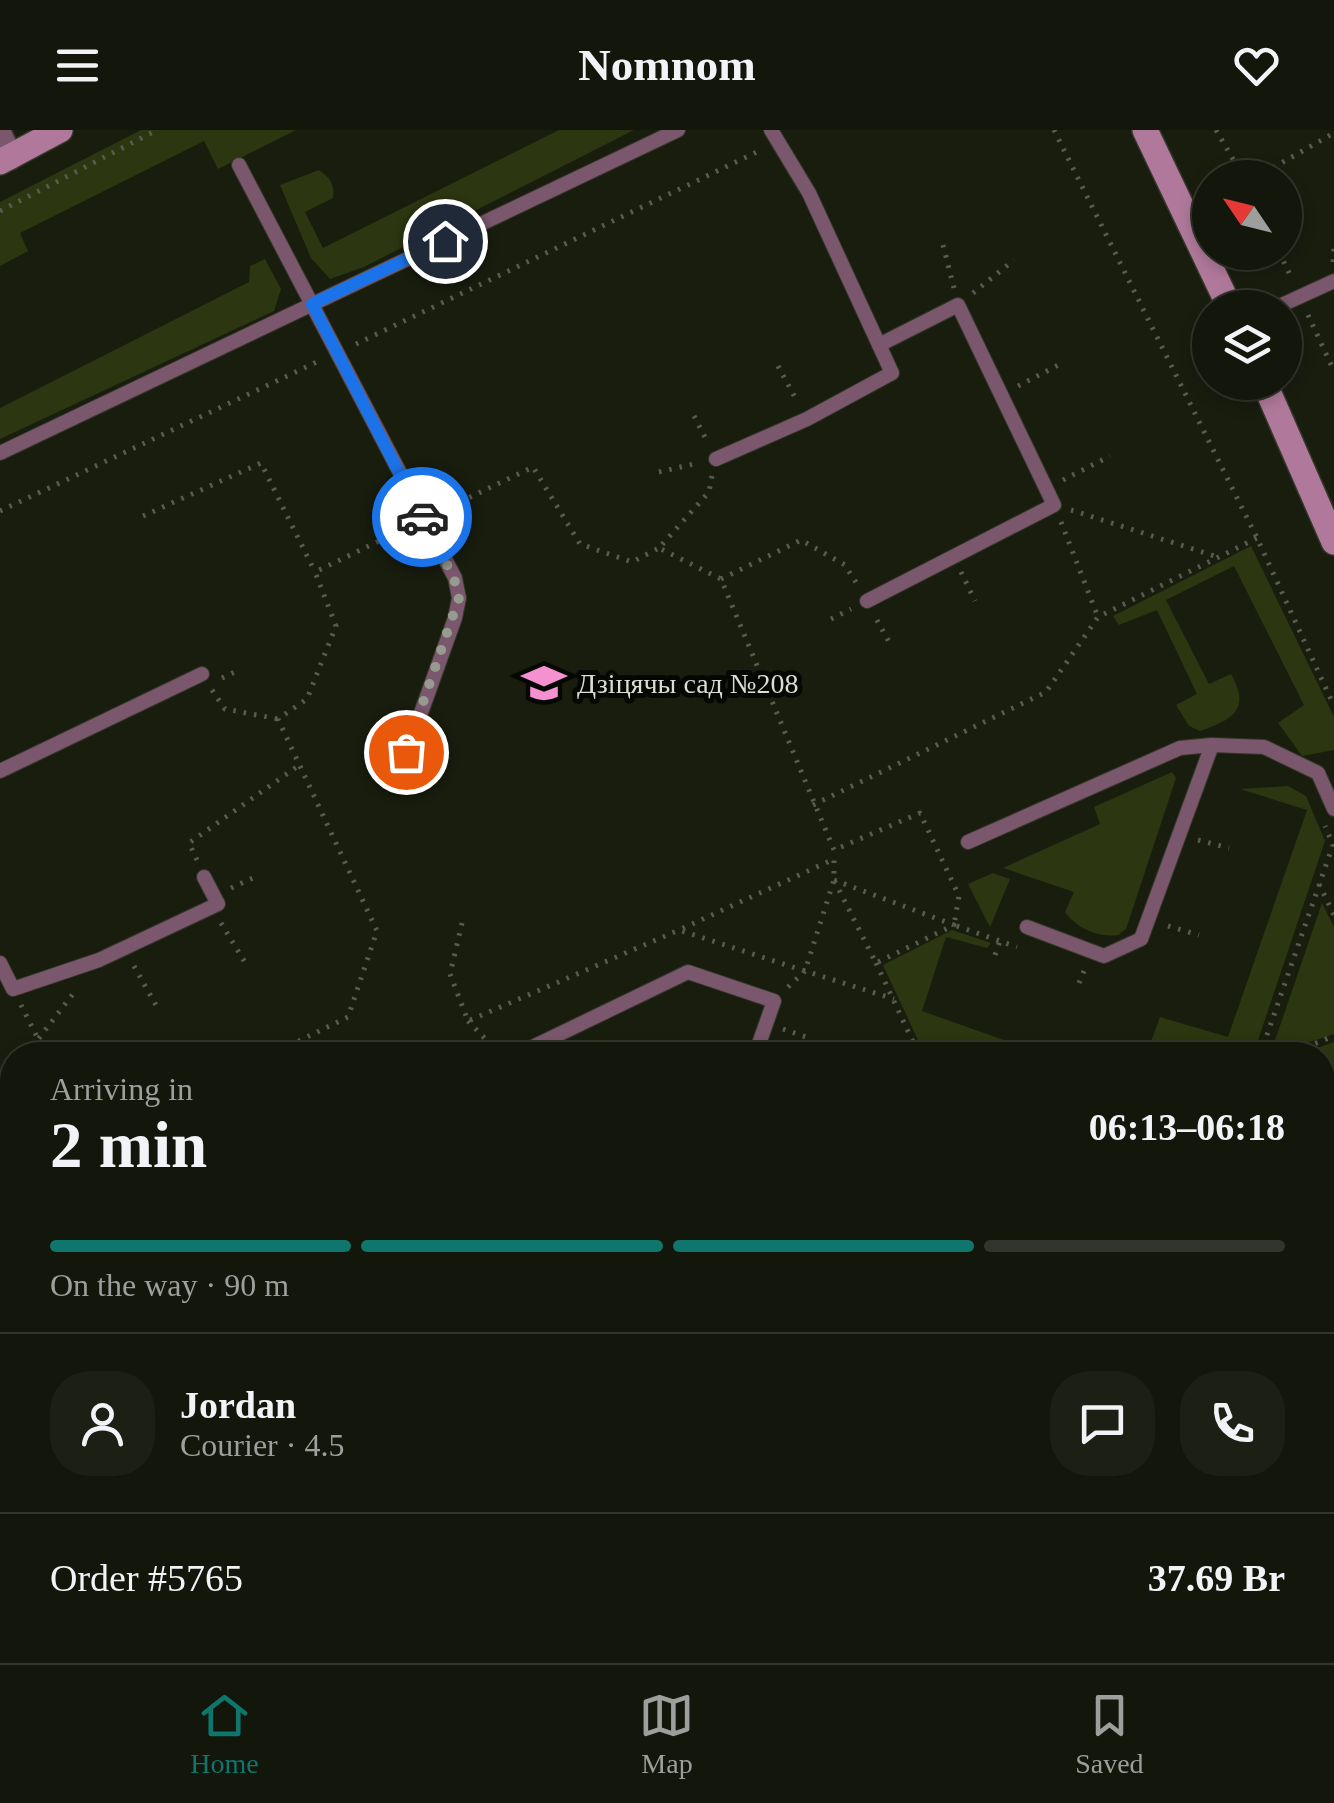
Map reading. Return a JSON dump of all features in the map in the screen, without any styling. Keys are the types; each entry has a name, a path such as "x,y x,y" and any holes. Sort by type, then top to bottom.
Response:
{"street":[{"path":"4,152 60,130"},
{"path":"1145,130 1221,290"},
{"path":"1272,400 1334,542"}],"lane":[{"path":"0,453 678,130"},
{"path":"716,459 807,420 892,373 809,193 773,136"},
{"path":"240,166 454,578 459,598 406,752"},
{"path":"1302,295 1334,281"},
{"path":"868,602 1054,505 958,305 879,345"},
{"path":"2,766 202,674"},
{"path":"1026,928 1104,956 1142,939 1212,745"},
{"path":"968,842 1180,748 1212,745 1264,747 1318,772 1334,809"},
{"path":"1318,772 1334,766"},
{"path":"0,963 13,988 99,960 218,904 204,876"},
{"path":"543,1042 688,972 774,1001 760,1042"}],"path":[{"path":"0,210 157,130"},
{"path":"1054,130 1257,538 1334,706"},
{"path":"1216,130 1234,160"},
{"path":"1287,160 1334,133"},
{"path":"0,511 337,353 773,136"},
{"path":"943,246 958,305 1014,260"},
{"path":"1002,395 1064,362"},
{"path":"778,366 807,420"},
{"path":"315,572 533,466 580,544 632,562 659,548 709,492 716,459 694,416"},
{"path":"1046,488 1110,456"},
{"path":"659,472 716,459"},
{"path":"142,516 261,462 315,572 336,626 307,698 278,718 225,709 202,674"},
{"path":"1054,505 1218,557"},
{"path":"1054,505 1098,617"},
{"path":"813,804 1046,692 1098,617 1257,538"},
{"path":"721,579 801,540 845,565 868,602"},
{"path":"659,548 721,579 834,850 834,880 913,1042"},
{"path":"953,557 976,601"},
{"path":"278,718 376,931 348,1017 297,1042"},
{"path":"204,876 189,843 298,766"},
{"path":"834,850 920,813 958,896 954,925"},
{"path":"1193,838 1229,848"},
{"path":"1264,1042 1332,846"},
{"path":"678,930 834,859"},
{"path":"834,880 954,925"},
{"path":"1319,884 1334,915"},
{"path":"212,907 246,964"},
{"path":"462,923 450,974 462,1002"},
{"path":"1164,924 1199,935"},
{"path":"876,963 954,925"},
{"path":"995,955 1000,941"},
{"path":"124,948 157,1007"},
{"path":"36,1042 99,960"},
{"path":"804,971 894,999"},
{"path":"1079,984 1084,971"},
{"path":"13,988 40,1042"},
{"path":"468,1020 489,1042"}],"green space":[{"path":"141,130 296,130 218,169 204,141 20,233 28,251 0,266 0,202"},
{"path":"559,130 634,130 364,267 330,279 311,258 280,185 319,170 329,179 333,198 305,212 323,248"},
{"path":"265,259 281,289 274,311 0,439 0,408 249,282 250,266"},
{"path":"1251,546 1334,717 1334,750 1302,756 1278,723 1304,705 1234,566 1166,600 1209,684 1231,674 1237,686 1239,705 1235,712 1212,727 1200,731 1189,726 1176,705 1197,694 1157,610 1119,625 1113,616"},
{"path":"1172,772 1176,778 1126,929 1118,935 1096,933 1070,918 1065,912 1074,892 1003,868 1100,824 1094,807"},
{"path":"1288,786 1306,796 1325,841 1257,1042 1151,1042 1160,1017 1228,1037 1307,810 1240,789"},
{"path":"993,873 1010,879 990,927 968,884"},
{"path":"1322,903 1334,927 1334,1034 1310,1042 1274,1042"},
{"path":"952,930 991,943 987,948 946,937 922,1011 1009,1042 919,1042 883,965"}],"way so far":[{"path":"406,752 459,598 454,578 422,517"}],"place":[{"name":"Дзіцячы сад №208","path":"544,683"}],"route":[{"path":"422,517 312,304 445,241"}]}
